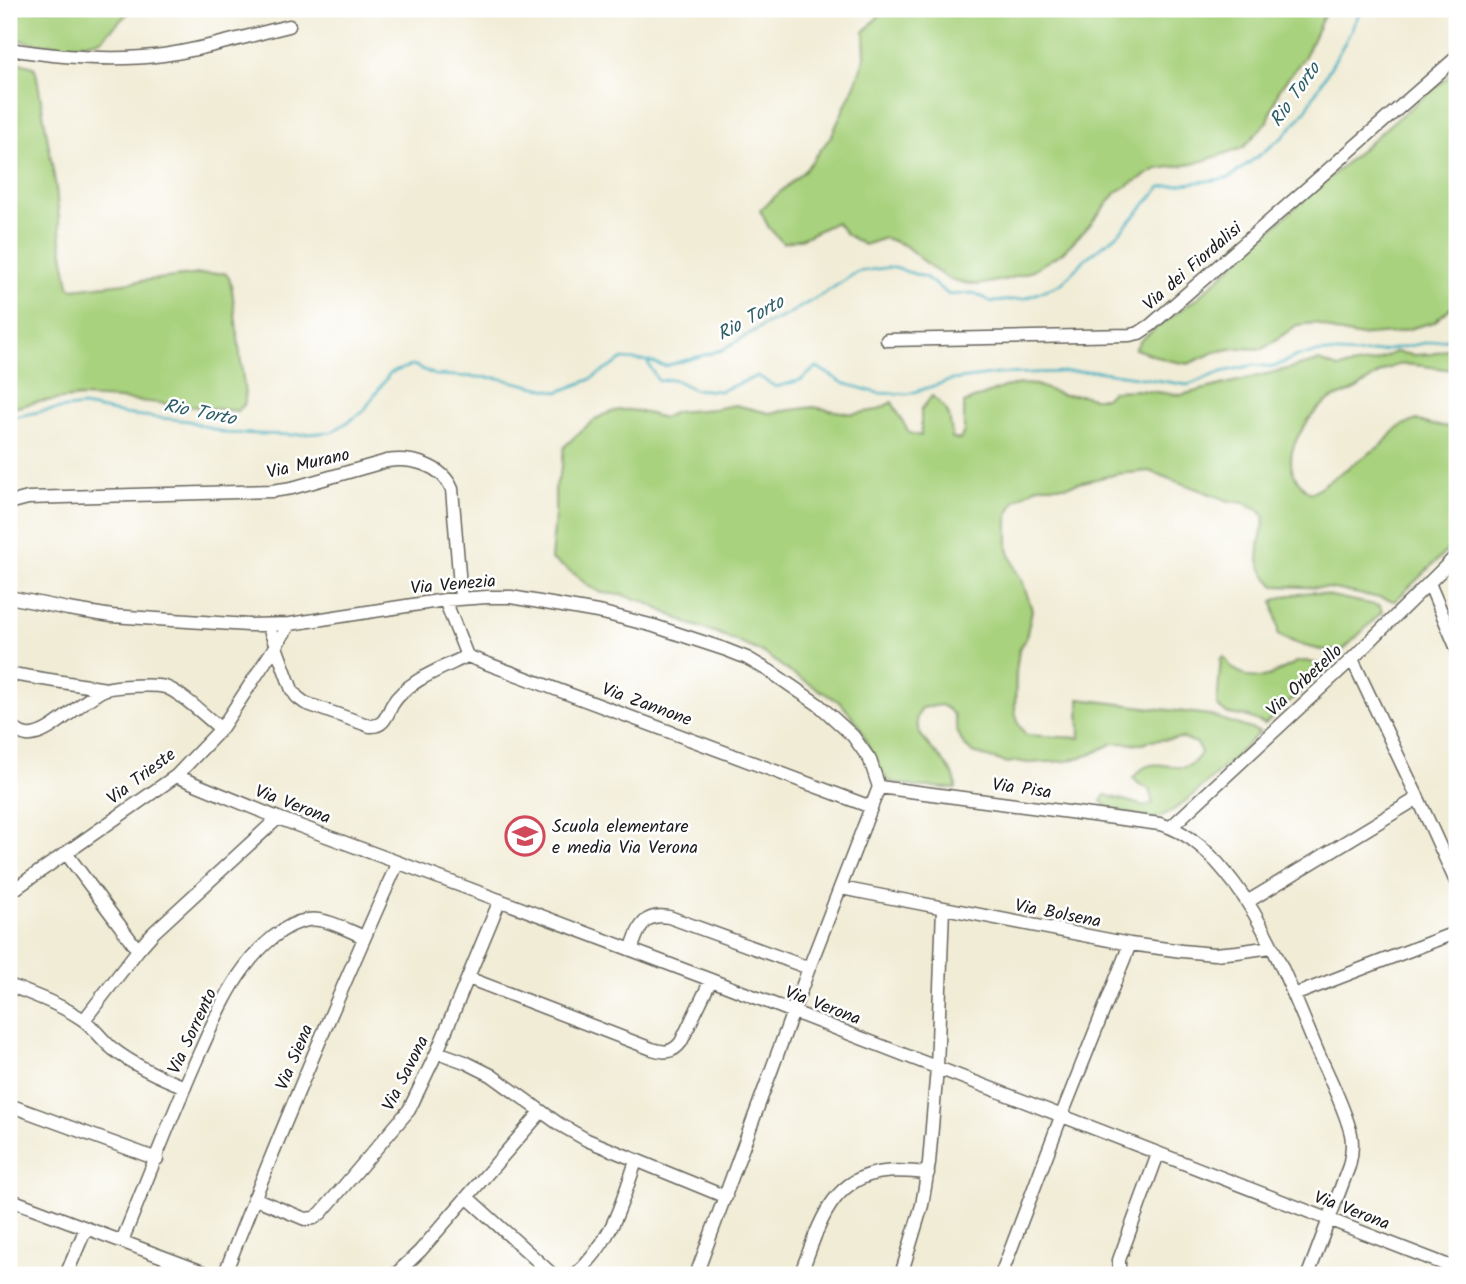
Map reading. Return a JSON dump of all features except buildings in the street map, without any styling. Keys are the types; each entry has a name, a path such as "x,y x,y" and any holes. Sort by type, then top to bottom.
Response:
{"street":[{"path":"9,49 93,58 138,58 180,52 289,26"},
{"name":"Via dei Fiordalisi","path":"887,340 1139,334 1457,57"},
{"name":"Via Murano","path":"9,503 28,498 279,491 387,461 409,461 427,466 441,474 452,489 461,598"},
{"name":"Via Orbetello","path":"1171,827 1352,659 1457,555"},
{"path":"1429,583 1457,649"},
{"name":"Via Venezia","path":"9,597 127,617 268,625 461,598 511,597 592,611 654,626 740,655 760,665 801,691 843,726 867,755 879,787"},
{"path":"268,625 293,691 302,701 374,727 382,723 396,699 409,687 467,656 445,600"},
{"name":"Via Trieste","path":"9,893 176,776 221,729 290,624"},
{"name":"Via Zannone","path":"467,656 871,807"},
{"path":"1352,659 1457,884"},
{"path":"18,675 106,689 152,685 166,687 221,729"},
{"path":"9,724 25,735 41,733 106,689"},
{"name":"Via Verona","path":"176,776 278,818 631,950 1457,1269"},
{"path":"696,1275 879,787"},
{"name":"Via Pisa","path":"879,787 1156,823 1171,827 1188,837 1210,855 1228,875 1247,902 1294,995 1351,1136 1350,1163 1308,1275"},
{"path":"1247,902 1419,798"},
{"path":"85,1020 138,950 161,925 278,818"},
{"path":"65,853 138,950"},
{"name":"Via Siena","path":"232,1271 254,1198 398,862"},
{"name":"Via Bolsena","path":"841,888 1130,944 1193,953 1214,954 1271,947"},
{"name":"Via Savona","path":"254,1198 302,1219 319,1215 406,1115 437,1052 500,900"},
{"path":"901,1275 918,1219 928,1173 937,1068 943,908"},
{"path":"631,950 643,923 655,916 665,916 809,968"},
{"name":"Via Sorrento","path":"122,1241 212,1027 237,977 251,958 291,926 309,919 326,922 364,937"},
{"path":"1294,995 1457,932"},
{"path":"1001,1275 1130,944"},
{"path":"468,978 664,1052 674,1050 681,1042 711,981"},
{"path":"9,985 85,1020 123,1057 185,1087"},
{"path":"437,1052 485,1072 579,1136 726,1197"},
{"path":"9,1105 157,1159"},
{"path":"395,1275 420,1251 541,1112"},
{"path":"1121,1275 1119,1260 1158,1154"},
{"path":"575,1275 597,1252 609,1233 636,1161"},
{"path":"800,1275 823,1216 843,1189 862,1177 879,1172 928,1173"},
{"path":"467,1197 553,1275"},
{"path":"9,1199 211,1275 218,1269 232,1271"},
{"path":"66,1275 86,1228"}],"green space":[{"path":"9,9 132,9 101,40 69,46 9,38"},
{"path":"885,9 1327,9 1305,56 1279,90 1268,121 1243,148 1193,164 1157,169 1117,192 1062,253 1029,272 978,285 953,281 904,245 885,238 864,245 846,234 836,222 803,238 783,243 769,228 760,210 805,170 832,135 865,56 864,32"},
{"path":"9,60 34,67 36,71 69,286 73,289 225,273 232,289 245,395 244,404 237,411 80,397 37,402 9,409"},
{"path":"1457,70 1457,300 1453,306 1434,322 1394,333 1356,336 1316,323 1297,325 1263,349 1236,348 1215,352 1188,364 1135,349 1142,339 1197,298 1290,212"},
{"path":"1457,343 1457,370 1398,365 1355,390 1323,404 1303,427 1291,455 1295,476 1311,493 1383,444 1403,425 1417,420 1431,425 1457,426 1457,541 1395,601 1328,588 1275,586 1259,561 1265,517 1258,509 1149,471 1117,474 1066,486 1038,486 1015,501 1008,515 1008,549 1032,610 1026,638 1019,650 1016,672 1015,711 1019,725 1026,735 1080,738 1079,699 1209,715 1260,732 1180,806 1156,818 1144,818 1107,806 1101,801 1105,795 1145,806 1153,803 1149,789 1133,778 1151,765 1185,767 1201,753 1197,743 1182,738 1149,741 1144,744 1113,743 1092,754 1067,761 1008,763 973,753 964,745 958,734 954,715 941,705 922,708 917,717 918,725 924,740 952,773 956,789 916,787 888,781 878,768 859,725 841,703 764,653 687,623 643,601 602,593 551,559 555,489 564,447 593,421 610,412 630,410 663,418 675,412 735,405 769,413 813,407 853,414 877,410 892,402 909,433 921,436 921,410 932,396 948,414 952,438 960,440 964,431 964,403 1004,387 1036,385 1062,395 1093,398 1105,398 1112,391 1138,390 1181,395 1319,361 1338,368 1374,362 1395,352 1432,354 1451,348"},
{"path":"1312,592 1380,606 1382,612 1342,651 1309,647 1278,635 1273,601 1284,596"},
{"path":"1224,657 1232,668 1248,677 1271,675 1297,662 1306,661 1321,665 1323,670 1265,724 1248,717 1226,713 1217,704 1221,658"}],"waterway":[{"name":"Rio Torto","path":"9,421 14,417 43,411 83,406 124,414 189,421 225,433 292,435 332,432 363,412 390,373 413,365 435,375 498,378 558,392 589,380 623,359 665,366 722,350 825,293 857,272 891,267 925,277 949,295 974,293 992,302 1023,299 1061,284 1086,258 1117,235 1161,187 1229,178 1283,137 1304,113 1345,42 1359,14 1357,9"},
{"path":"648,363 658,381 673,379 693,389 720,391 758,376 776,387 801,380 817,367 843,383 878,393 908,394 952,380 997,374 1096,371 1188,385 1221,372 1254,365 1274,367 1297,356 1324,352 1354,354 1382,351 1457,337"}],"place":[{"name":"Scuola elementare e media Via Verona","path":"525,836"}]}
